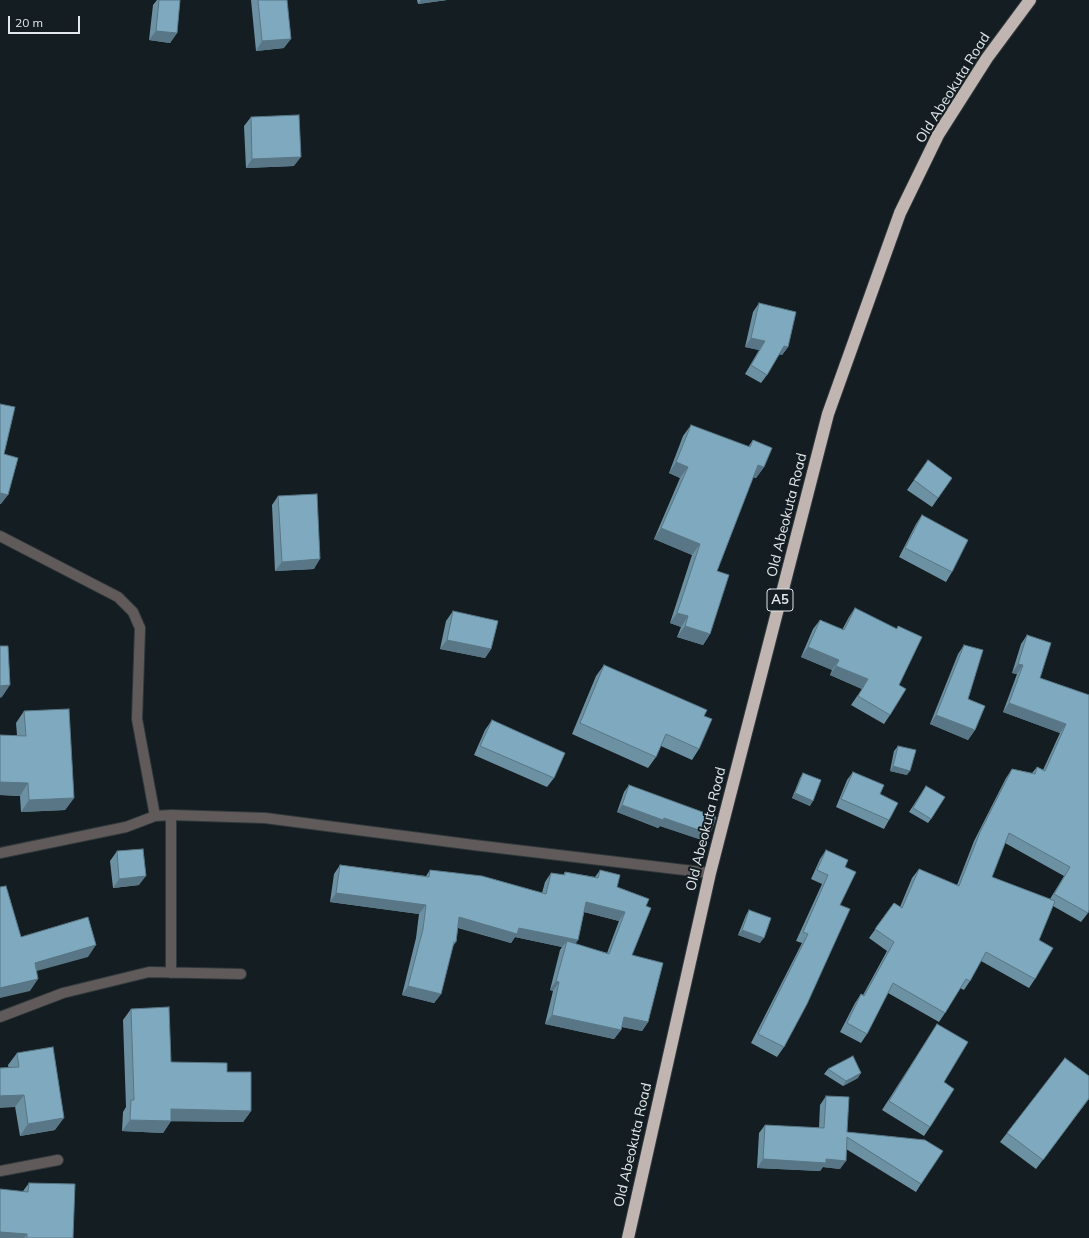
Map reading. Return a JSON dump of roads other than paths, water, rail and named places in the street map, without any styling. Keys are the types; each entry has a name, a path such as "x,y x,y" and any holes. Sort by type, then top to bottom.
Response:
{"highway":[{"name":"Old Abeokuta Road","path":"628,1238 710,873 828,414 900,213 938,135 987,58 1030,0"}],"street":[{"path":"0,536 118,598 133,612 140,628 136,718 155,816"},
{"path":"0,853 126,827 155,816 171,815 265,818 710,873"},
{"path":"171,815 171,973"},
{"path":"0,1017 63,993 149,972 241,974"},
{"path":"0,1171 58,1160"}]}
